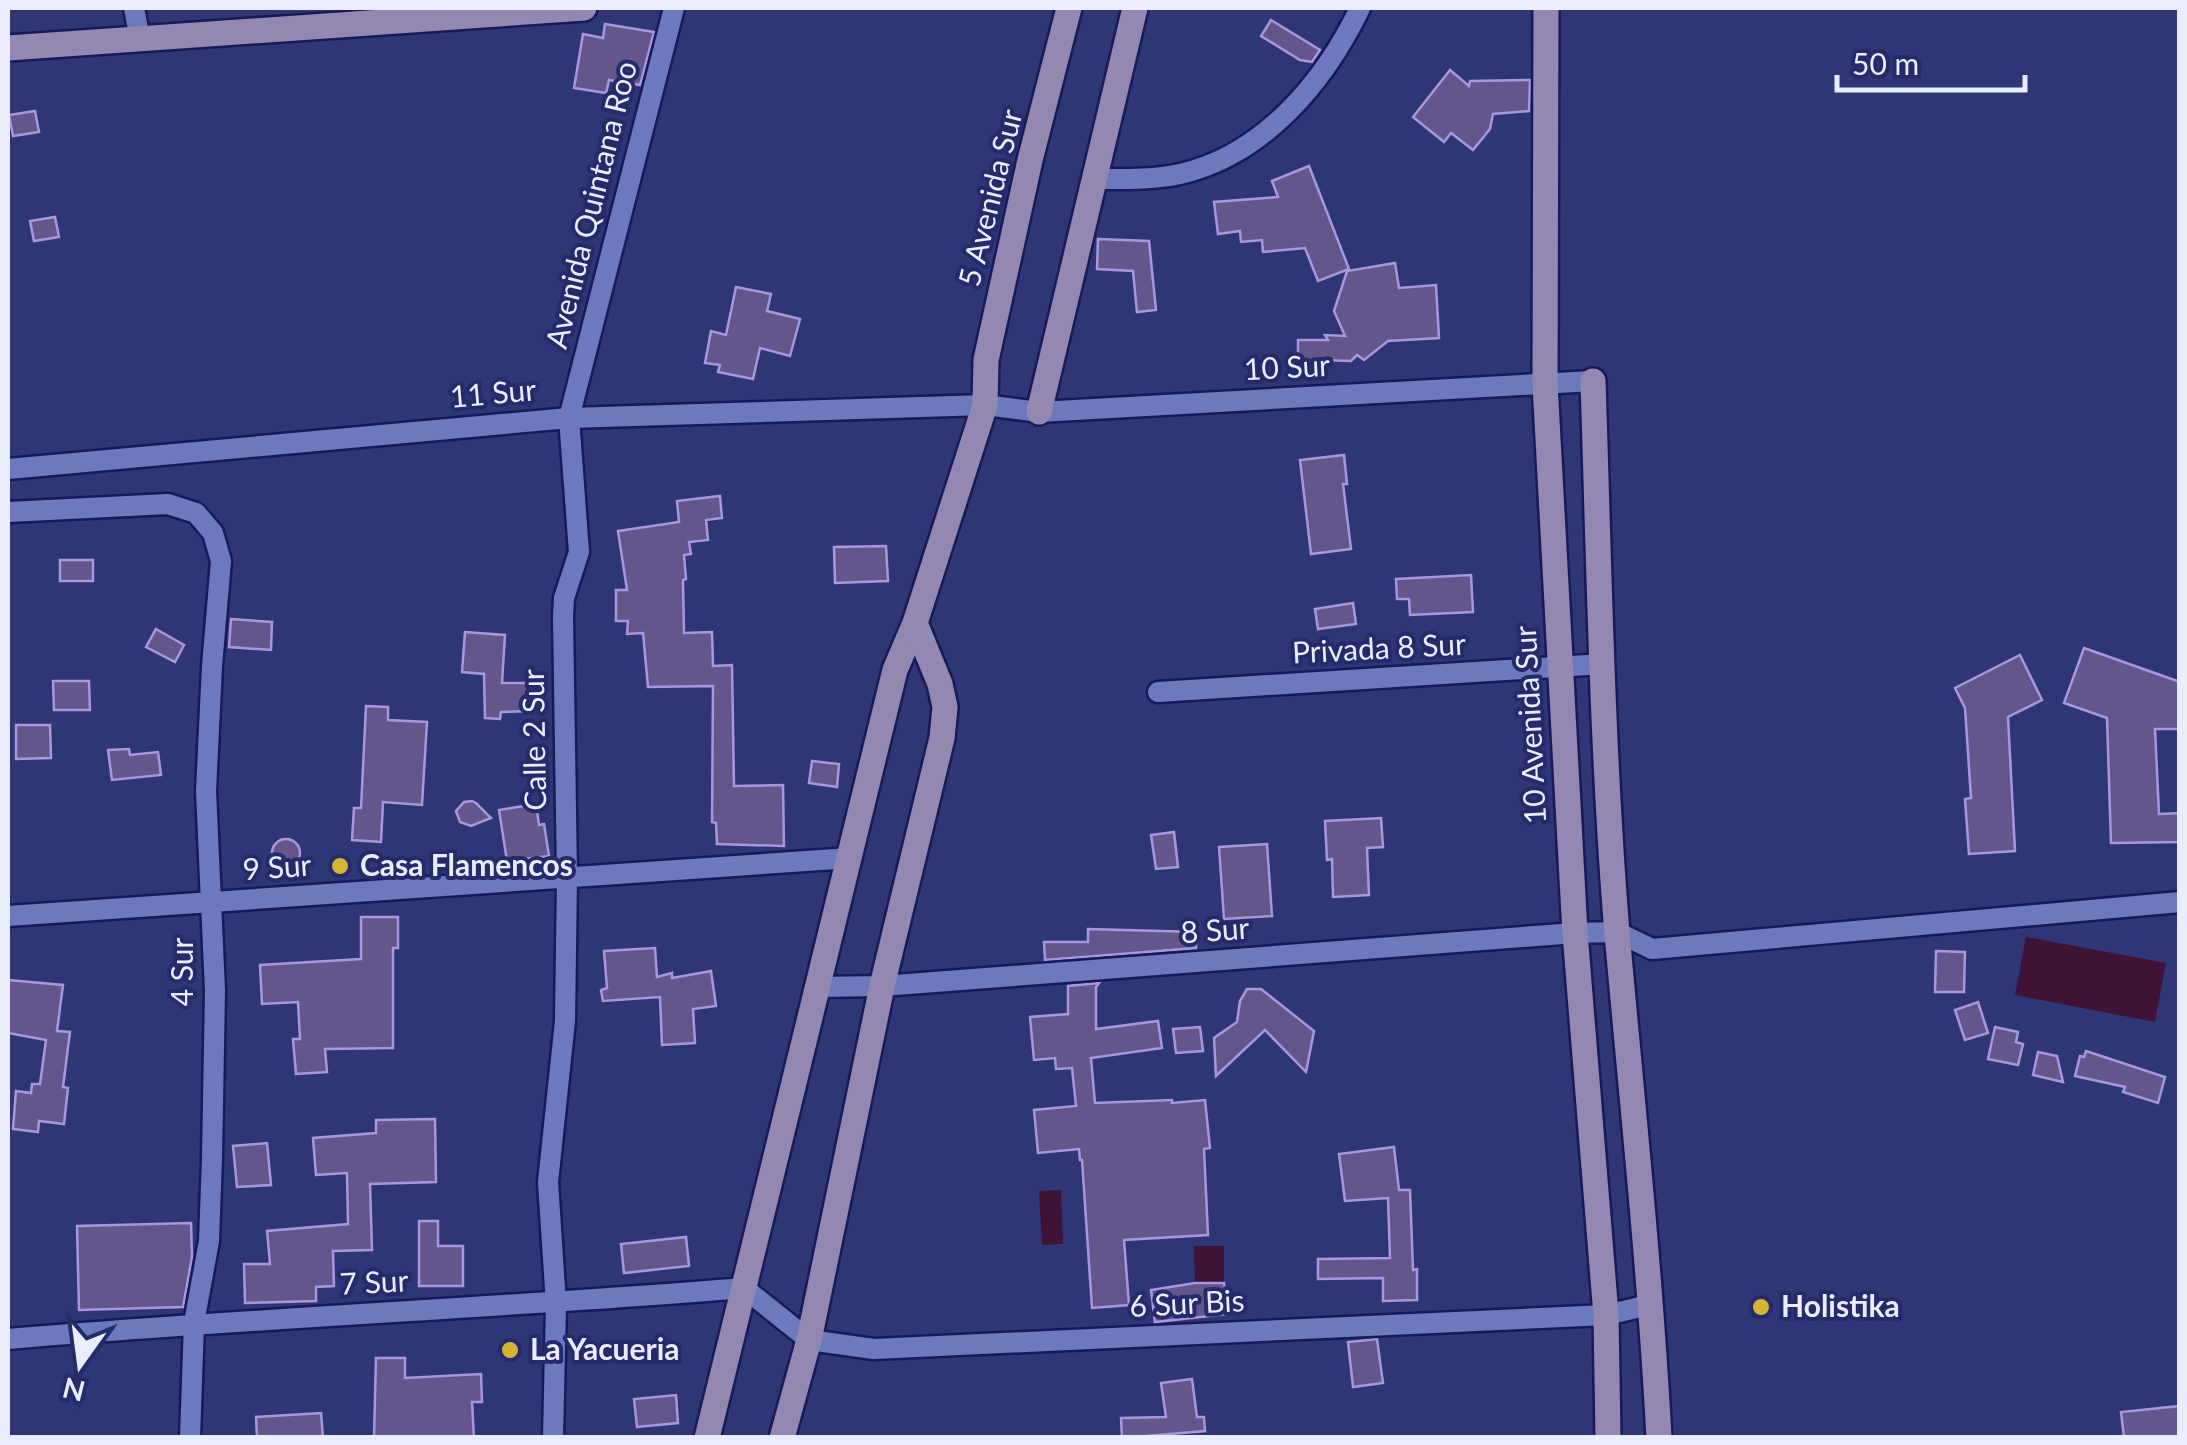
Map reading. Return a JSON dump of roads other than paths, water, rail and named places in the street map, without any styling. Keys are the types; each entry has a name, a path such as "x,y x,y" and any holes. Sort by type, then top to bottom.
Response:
{"street":[{"path":"134,8 140,39"},
{"path":"8,48 584,8"},
{"name":"Avenida Quintana Roo","path":"568,418 674,8"},
{"name":"5 Avenida Sur","path":"707,1438 895,670 915,623 985,405 986,360 1030,160 1069,8"},
{"path":"1039,412 1134,8"},
{"path":"1095,179 1180,174 1219,159 1257,137 1313,86 1339,50 1360,8"},
{"name":"10 Avenida Sur","path":"1546,8 1544,384 1574,933 1606,1315 1608,1438"},
{"path":"1593,381 1617,932 1659,1438"},
{"name":"10 Sur","path":"985,405 1039,412 1593,381"},
{"name":"11 Sur","path":"8,469 568,418 985,405"},
{"name":"Calle 2 Sur","path":"553,1438 556,1304 548,1182 563,1055 567,877 563,616 564,598 579,552 568,418"},
{"name":"4 Sur","path":"8,512 168,504 196,513 213,533 221,561 206,791 214,992 210,1225 194,1323 190,1438"},
{"path":"782,1438 809,1340 882,986 942,738 945,707 940,684 915,623"},
{"name":"Privada 8 Sur","path":"1158,692 1603,664"},
{"name":"9 Sur","path":"8,916 850,858"},
{"path":"1617,932 1652,949 2180,902"},
{"name":"8 Sur","path":"818,987 882,986 1617,932"},
{"path":"744,1288 809,1340"},
{"name":"7 Sur","path":"8,1338 194,1323 556,1304 744,1288"},
{"name":"6 Sur Bis","path":"809,1340 874,1349 1606,1315 1649,1305"}],"place":[{"name":"Casa Flamencos","path":"340,866"},
{"name":"Holistika","path":"1761,1307"},
{"name":"La Yacueria","path":"510,1350"}]}
